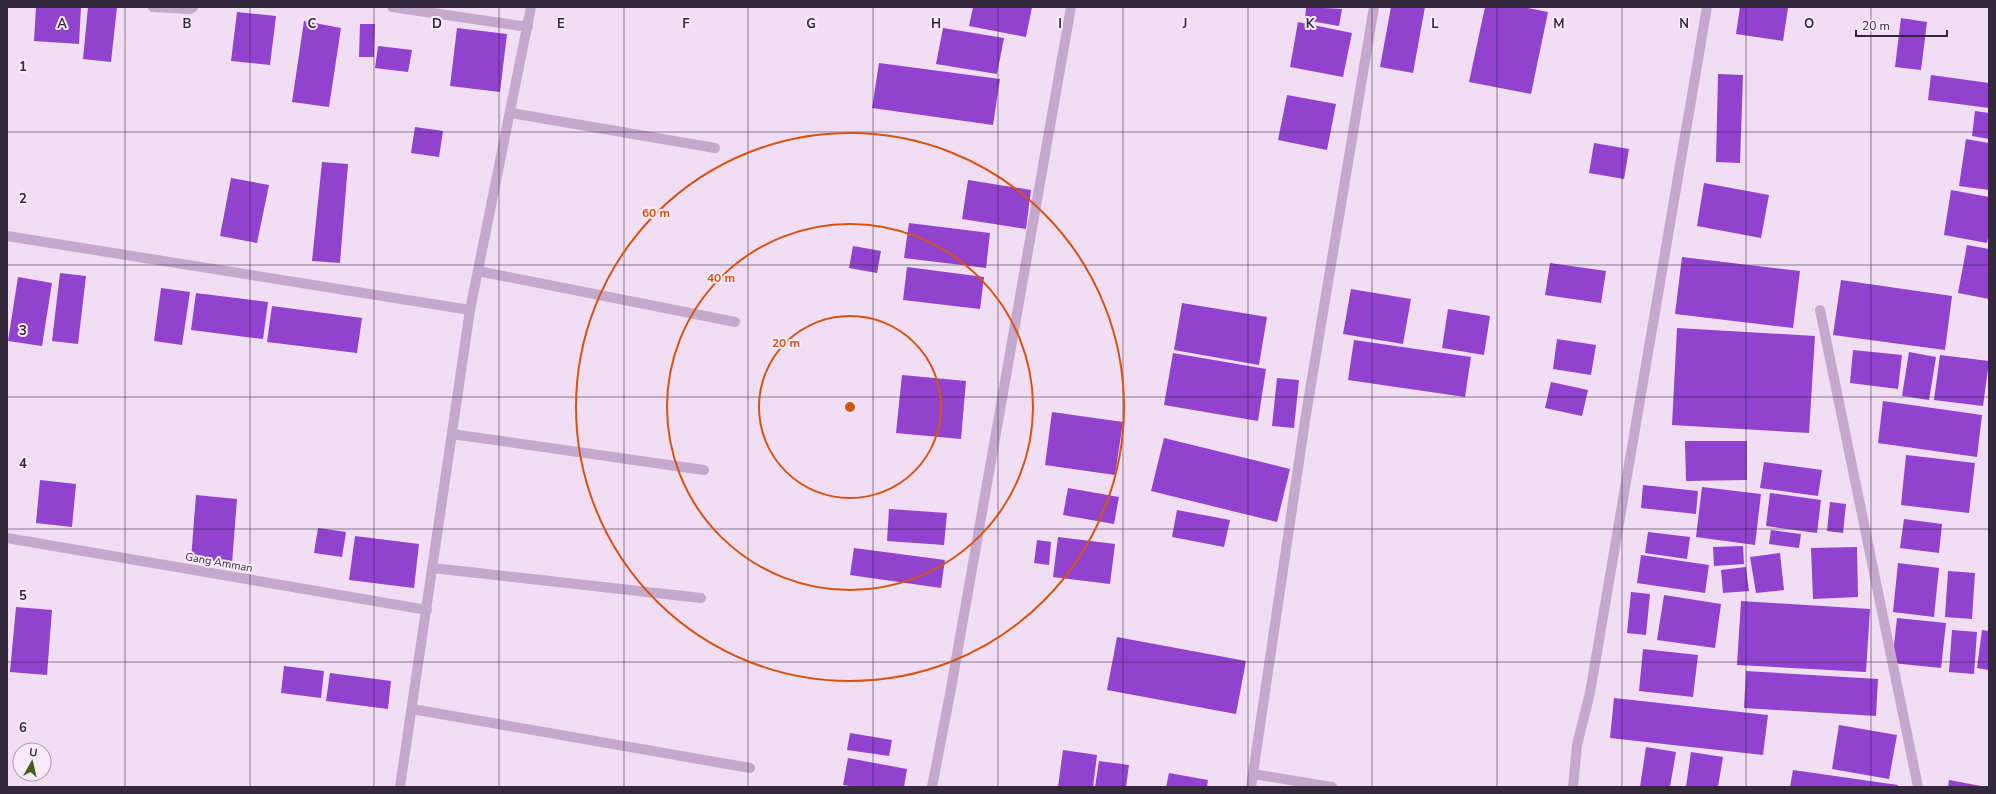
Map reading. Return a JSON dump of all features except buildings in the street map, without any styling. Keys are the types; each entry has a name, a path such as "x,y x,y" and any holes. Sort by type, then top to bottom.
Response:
{"street":[{"path":"153,7 190,9 193,7"},
{"path":"392,7 528,27"},
{"path":"400,787 470,310 511,113 531,7"},
{"path":"932,787 950,694 1071,7"},
{"path":"1251,787 1306,414 1374,7"},
{"path":"1572,787 1577,745 1590,693 1707,7"},
{"path":"511,113 715,148"},
{"path":"7,236 470,310"},
{"path":"478,271 735,322"},
{"path":"1820,310 1918,787"},
{"path":"452,434 704,470"},
{"name":"Gang Amman","path":"7,538 426,610"},
{"path":"433,568 701,598"},
{"path":"412,709 750,768"},
{"path":"1254,774 1332,787"}]}
